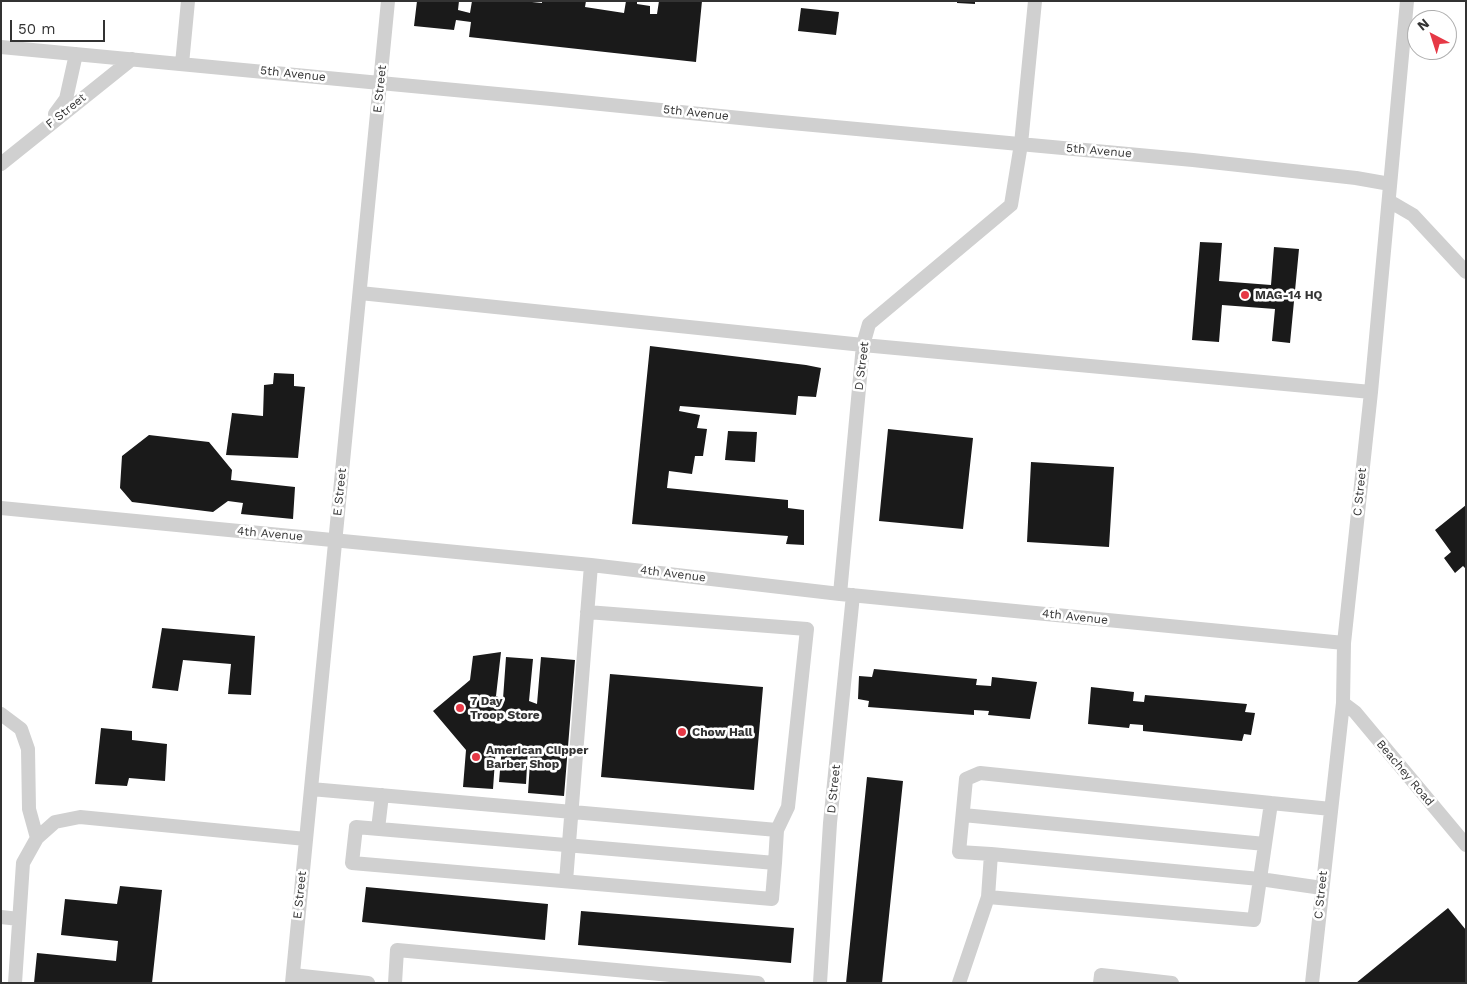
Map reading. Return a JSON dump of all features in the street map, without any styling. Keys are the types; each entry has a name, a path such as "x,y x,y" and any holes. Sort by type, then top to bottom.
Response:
{"street":[{"path":"182,64 188,1"},
{"name":"E Street","path":"292,979 388,1"},
{"name":"D Street","path":"820,983 863,345 869,324 1011,205 1021,144 1035,1"},
{"name":"C Street","path":"1312,983 1342,703 1344,643 1371,392 1407,1"},
{"name":"5th Avenue","path":"1,46 1202,161 1356,178 1390,184"},
{"path":"46,127 66,99 76,54"},
{"name":"F Street","path":"1,164 132,59"},
{"path":"1389,202 1413,215 1466,272"},
{"path":"360,293 863,345 1371,392"},
{"name":"4th Avenue","path":"1,508 591,565 846,594 1344,643"},
{"path":"566,881 591,565"},
{"path":"588,612 808,629 788,807 777,830 775,863 772,899 352,863 356,827 775,863"},
{"name":"Beachey Road","path":"1342,703 1355,712 1466,845"},
{"path":"1,714 21,730 28,749 29,809 37,838"},
{"path":"1322,888 1260,879 959,852 966,779 980,773 1331,808"},
{"path":"311,789 777,830"},
{"path":"378,829 382,795"},
{"path":"988,897 1254,920 1271,803"},
{"path":"963,815 1265,844"},
{"path":"15,983 24,862 37,838 56,822 80,817 306,839"},
{"path":"958,983 988,897 990,854"},
{"path":"1,917 19,919"},
{"path":"395,983 397,950 758,983"},
{"path":"1100,983 1101,975 1139,981 1172,983"},
{"path":"292,979 368,983"}],"building":[{"path":"417,1 459,1 458,10 470,13 472,1 542,3 542,1 586,1 585,7 624,13 626,1 637,1 637,4 650,6 650,14 657,14 659,1 702,1 696,62 469,37 471,22 456,20 454,30 414,26"},
{"path":"957,1 975,1 975,4 957,3"},
{"path":"801,8 839,12 836,35 798,31"},
{"name":"MAG-14 HQ","path":"1200,242 1222,243 1219,281 1271,285 1274,247 1299,249 1290,343 1272,341 1275,309 1222,305 1219,342 1192,340"},
{"path":"650,346 821,368 816,397 798,396 796,415 680,406 679,411 700,415 697,428 707,429 703,456 695,456 692,474 669,471 667,488 788,500 788,508 804,510 804,545 786,544 788,536 632,524"},
{"path":"274,373 294,374 294,386 305,387 298,458 226,455 232,413 263,416 264,385 273,384"},
{"path":"888,429 973,438 963,529 879,521"},
{"path":"728,431 757,432 755,462 725,460"},
{"path":"149,435 209,442 232,470 231,480 295,487 293,519 241,514 243,503 228,501 213,512 132,502 120,488 122,456"},
{"path":"1031,462 1114,467 1109,547 1027,542"},
{"path":"1466,505 1466,569 1463,566 1455,573 1444,558 1451,552 1435,530"},
{"path":"162,628 255,636 251,695 228,694 231,664 183,660 178,691 152,688"},
{"path":"501,652 496,696 503,699 506,657 533,659 529,701 537,704 541,657 575,660 564,796 528,793 531,747 528,747 526,784 499,782 502,746 496,746 493,789 463,787 466,750 433,711 470,680 473,656"},
{"path":"874,669 977,679 976,685 991,686 992,677 1037,682 1030,719 988,715 989,711 974,710 974,715 868,707 869,701 858,699 859,676 872,677"},
{"name":"Chow Hall","path":"610,674 763,687 754,790 601,777"},
{"path":"1091,687 1134,692 1133,701 1144,702 1145,695 1247,704 1245,712 1255,713 1251,735 1244,734 1242,741 1143,731 1143,725 1130,724 1129,728 1088,724"},
{"path":"101,728 132,731 132,740 167,744 165,781 129,778 127,786 95,784"},
{"path":"867,777 903,781 882,983 846,983"},
{"path":"120,886 162,890 152,983 34,983 37,953 116,961 118,941 61,935 65,899 117,904"},
{"path":"366,887 548,904 545,940 362,922"},
{"path":"1448,908 1466,930 1466,983 1356,983"},
{"path":"581,911 794,928 791,963 578,945"}],"place":[{"name":"MAG-14 HQ","path":"1245,295"},
{"name":"7 Day Troop Store","path":"460,708"},
{"name":"Chow Hall","path":"682,732"},
{"name":"American Clipper Barber Shop","path":"476,757"}]}
